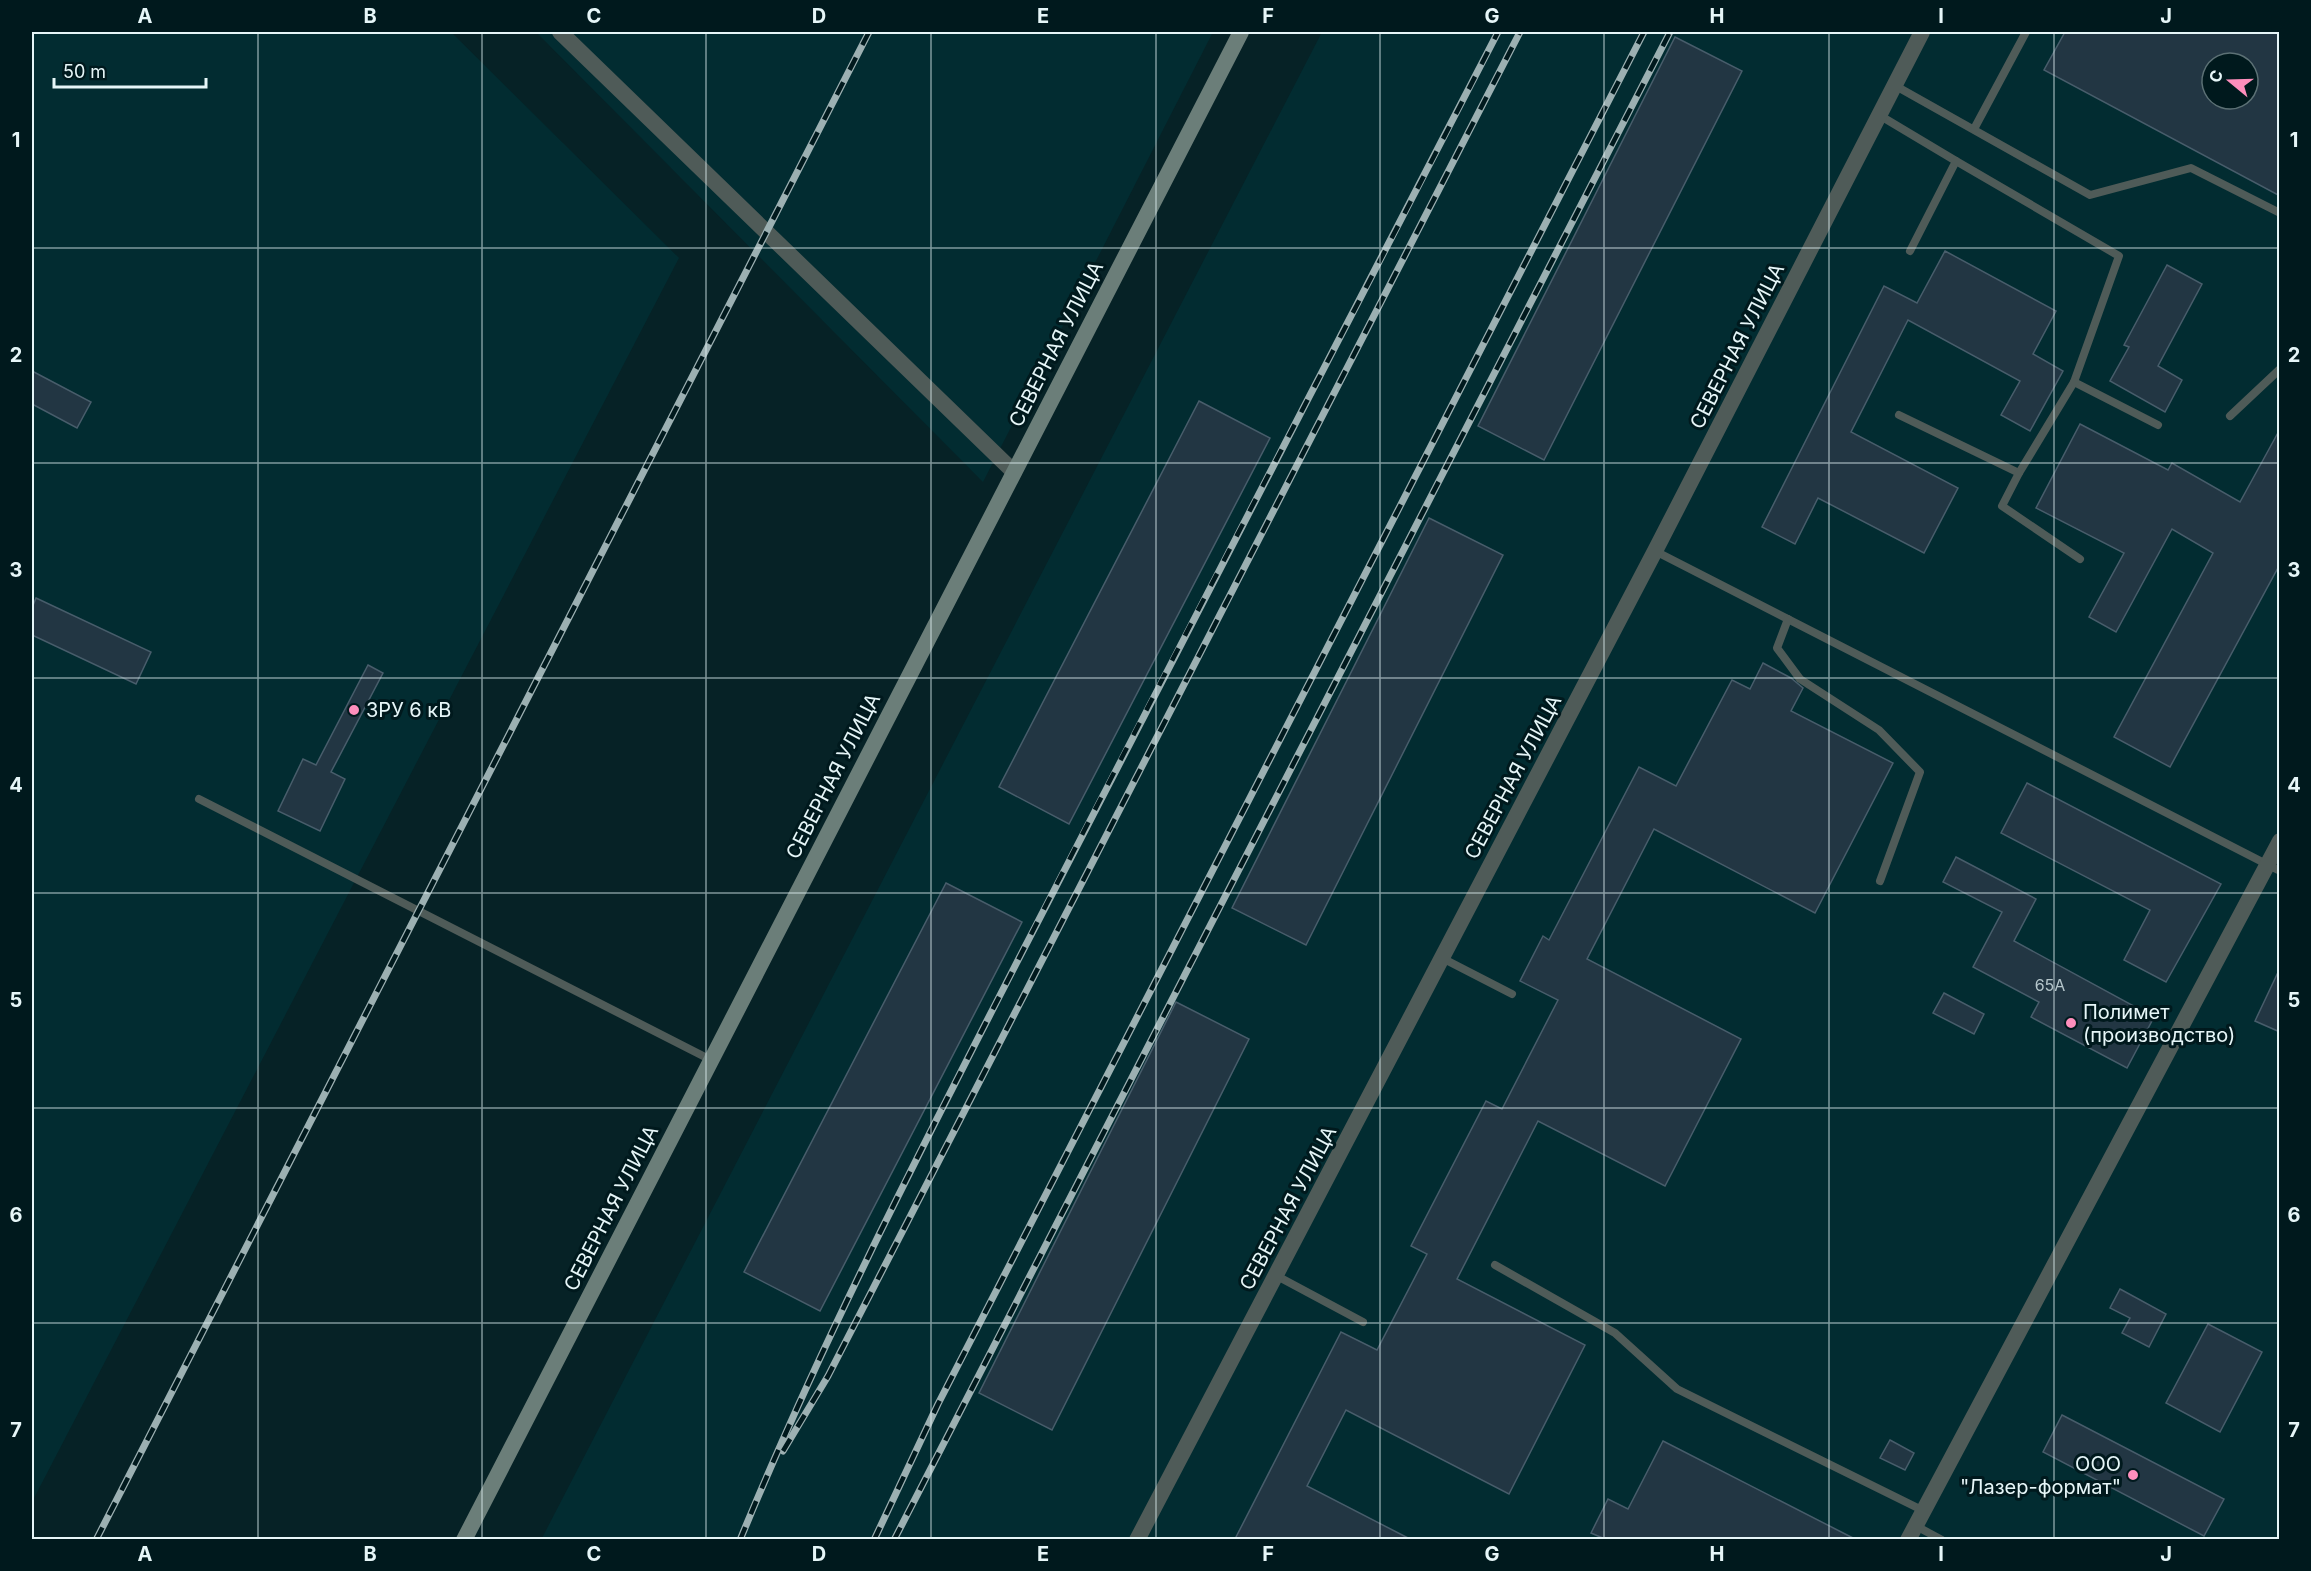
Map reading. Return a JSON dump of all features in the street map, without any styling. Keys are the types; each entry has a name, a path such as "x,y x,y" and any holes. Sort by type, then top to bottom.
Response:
{"main road":[{"name":"СЕВЕРНАЯ УЛИЦА","path":"464,1539 1240,32"}],"street":[{"path":"560,32 1014,472"},
{"name":"СЕВЕРНАЯ УЛИЦА","path":"1137,1539 1277,1276 1655,551 1922,32"},
{"path":"1916,1525 2273,868 2280,841"}],"lane":[{"path":"1974,129 2026,32"},
{"path":"1894,85 2090,195 2191,168 2280,213"},
{"path":"1879,115 2119,256 2074,382 2019,473 2002,506 2080,559"},
{"path":"1910,251 1956,160"},
{"path":"2230,416 2280,369"},
{"path":"2074,382 2158,425"},
{"path":"1899,415 2019,473"},
{"path":"1655,551 2273,868"},
{"path":"1788,619 1777,648 1800,679 1879,730 1920,772 1880,881"},
{"path":"199,799 711,1060"},
{"path":"1442,958 1512,994"},
{"path":"1495,1265 1615,1334 1677,1389 1942,1539"},
{"path":"1277,1276 1363,1322"}],"shaded area":[{"path":"32,32 451,32 679,258 32,1502"},
{"path":"536,32 1213,32 983,482"},
{"path":"1322,32 2279,32 2279,1539 541,1540"}],"building":[{"path":"2065,32 2280,32 2280,196 2044,70"},
{"path":"1675,37 1742,71 1544,460 1478,426"},
{"path":"1945,251 2056,311 2033,354 2063,371 2030,431 2001,415 2020,381 1908,320 1851,432 1958,488 1924,553 1818,498 1795,544 1762,527 1884,286 1917,303"},
{"path":"2167,265 2202,284 2158,366 2182,380 2165,412 2110,381 2129,347 2124,345"},
{"path":"32,371 91,402 77,428 32,404"},
{"path":"1199,401 1270,438 1069,824 999,787"},
{"path":"2080,424 2168,470 2172,463 2240,502 2280,429 2280,564 2170,767 2114,737 2213,553 2172,529 2116,632 2089,617 2124,553 2036,508"},
{"path":"1429,518 1503,555 1306,945 1232,908"},
{"path":"36,598 151,652 136,684 32,635 32,608"},
{"path":"1763,663 1791,678 1803,688 1791,711 1893,763 1815,913 1654,829 1587,959 1741,1039 1665,1186 1538,1121 1457,1279 1585,1345 1509,1494 1346,1410 1307,1486 1410,1539 1235,1539 1341,1332 1377,1350 1427,1254 1411,1246 1486,1101 1502,1109 1558,1000 1520,981 1543,936 1549,940 1639,767 1676,786 1732,680 1750,689"},
{"path":"368,665 383,673 331,772 345,779 320,831 278,811 303,759 316,765"},
{"path":"2027,783 2221,884 2166,982 2124,960 2150,910 2001,833"},
{"path":"1956,857 2036,899 2014,941 2154,1017 2127,1068 2031,1017 2039,1002 1973,967 2002,912 1943,882"},
{"path":"946,883 1022,922 820,1311 744,1272"},
{"path":"2280,968 2280,1032 2255,1021"},
{"path":"1944,993 1984,1014 1974,1034 1933,1013"},
{"path":"1176,1002 1249,1039 1052,1430 979,1393"},
{"path":"2120,1289 2166,1314 2149,1347 2122,1333 2130,1318 2110,1308"},
{"path":"2208,1324 2262,1352 2220,1432 2166,1403"},
{"name":"ООО \"Лазер-формат\"","path":"2062,1415 2224,1499 2204,1536 2043,1452"},
{"path":"1890,1440 1914,1453 1905,1470 1880,1458"},
{"path":"1663,1441 1855,1539 1605,1539 1591,1533 1608,1499 1628,1509"}],"railway":[{"path":"96,1540 869,32"},
{"path":"740,1540 837,1322 907,1179 1135,732 1498,32"},
{"path":"783,1451 828,1376 1520,32"},
{"path":"874,1540 938,1404 1644,32"},
{"path":"894,1540 1670,32"}],"place":[{"name":"ЗРУ 6 кВ","path":"354,710"},
{"name":"Полимет (производство)","path":"2071,1023"},
{"name":"ООО \"Лазер-формат\"","path":"2133,1475"}]}
